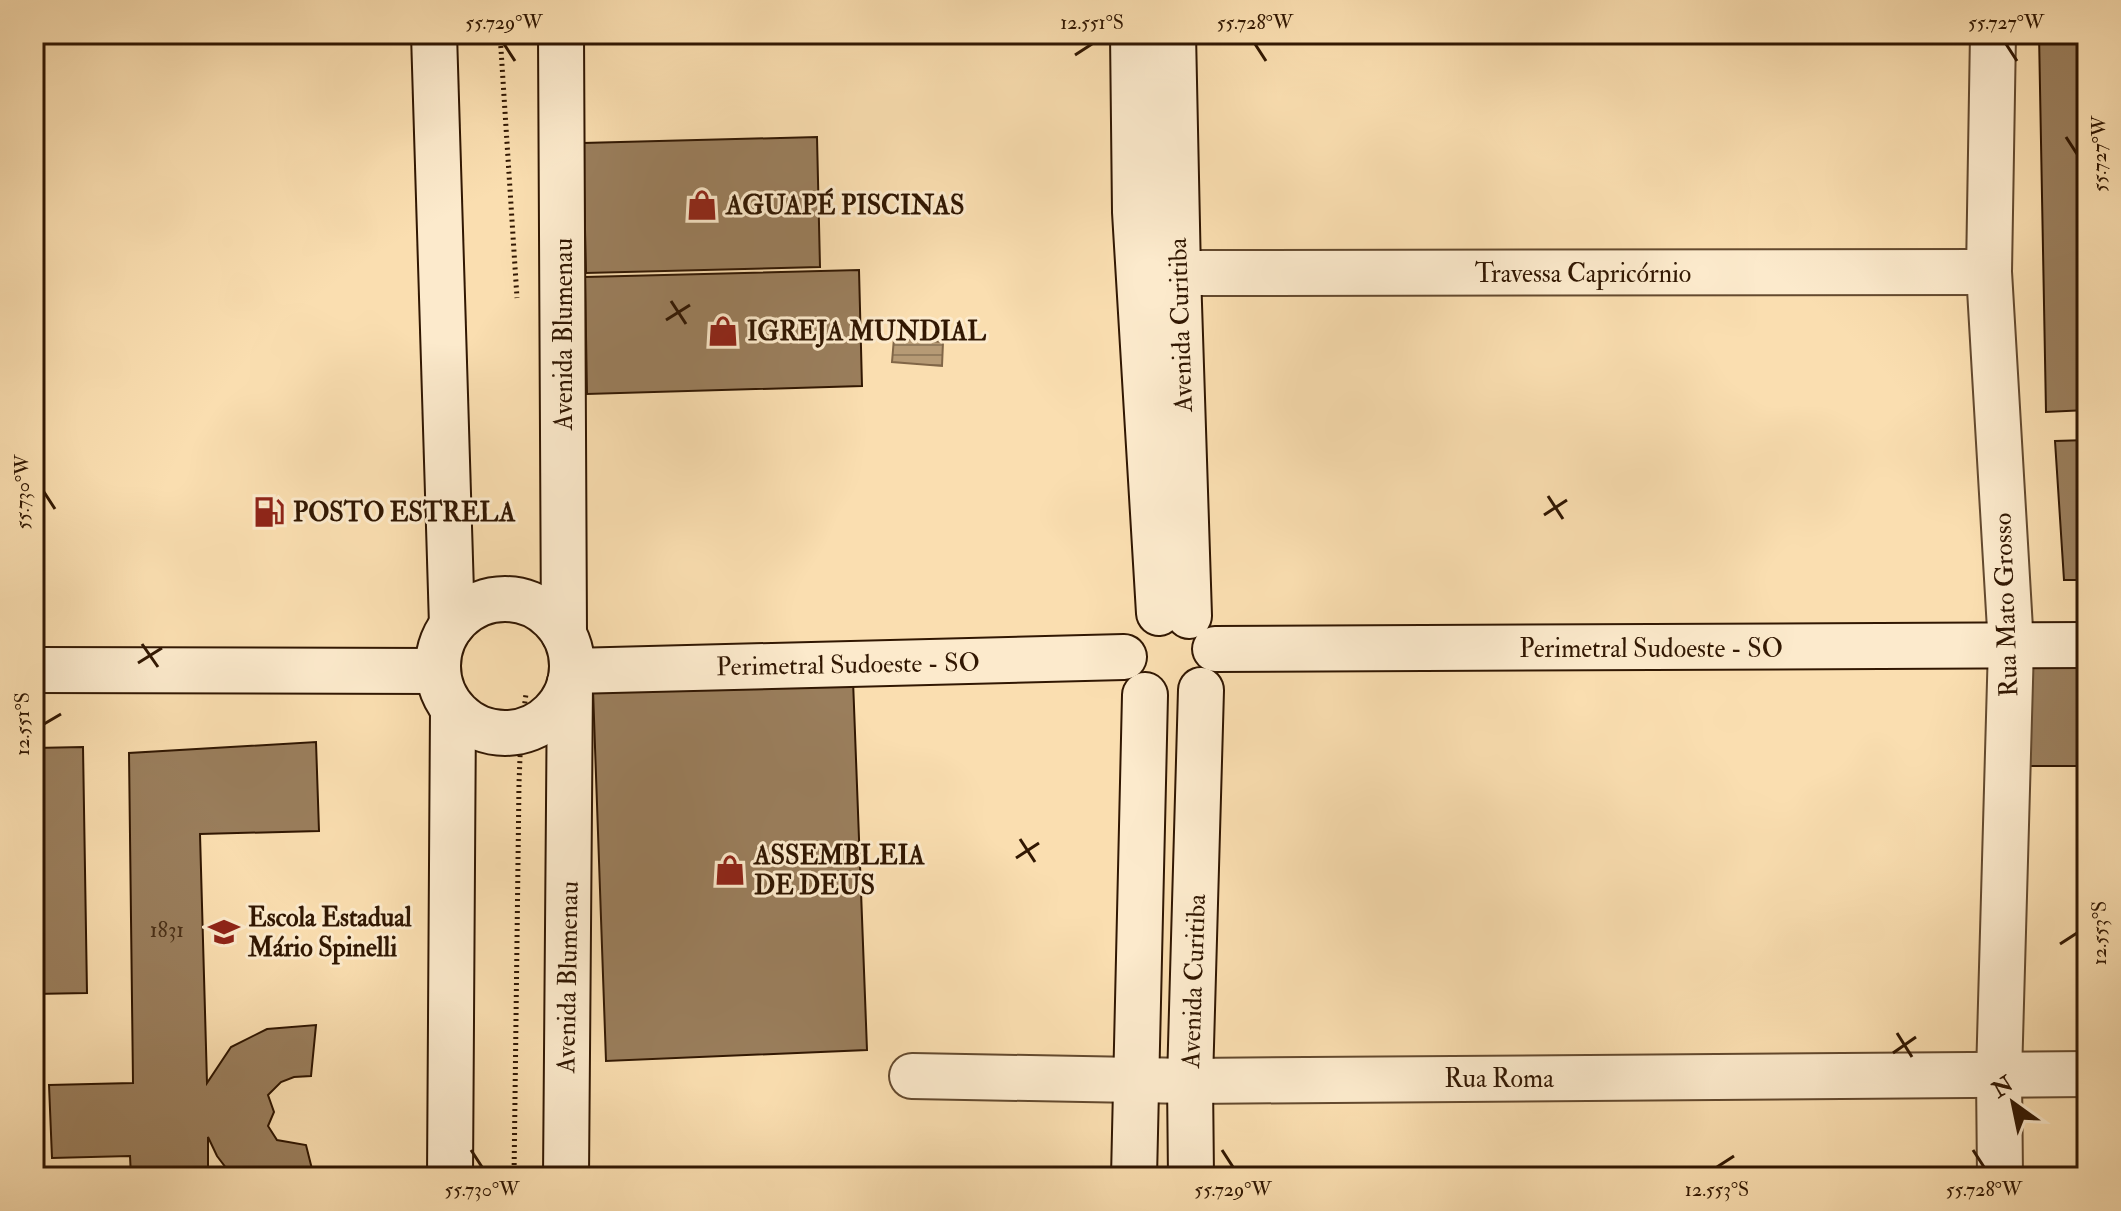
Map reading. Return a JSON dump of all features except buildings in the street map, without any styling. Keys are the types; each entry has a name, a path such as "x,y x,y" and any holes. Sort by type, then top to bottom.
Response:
{"street":[{"path":"434,34 452,625 439,655 446,691 450,1177"},
{"name":"Avenida Blumenau","path":"561,34 569,662 566,1177"},
{"name":"Avenida Curitiba","path":"1133,34 1135,212 1174,614"},
{"name":"Avenida Curitiba","path":"1173,34 1178,273 1174,614"},
{"name":"Rua Mato Grosso","path":"1993,34 1989,272 2011,646 1999,1075 2000,1177"},
{"name":"Travessa Capricórnio","path":"1178,273 1989,272"},
{"path":"446,691 467,722 484,730 502,733 521,731 552,713 569,662 542,610 527,603 494,600 478,605 452,625"},
{"path":"1174,614 1201,623 1211,635 1215,649 1215,664 1210,679 1201,690 1174,702 1159,701 1145,695 1134,685 1124,657 1134,629 1145,619 1174,614"},
{"name":"Perimetral Sudoeste - SO","path":"1215,649 2087,645"},
{"name":"Perimetral Sudoeste - SO","path":"569,662 1124,657"},
{"path":"34,670 446,691"},
{"name":"Avenida Curitiba","path":"1191,1177 1190,1081 1201,690"},
{"path":"1134,1177 1145,695"},
{"name":"Rua Roma","path":"912,1076 1190,1081 2087,1074"}],"shaded area":[{"path":"894,338 943,342 942,366 892,362"}],"place":[{"name":"AGUAPÉ PISCINAS","path":"702,205"},
{"name":"IGREJA MUNDIAL","path":"723,331"},
{"name":"POSTO ESTRELA","path":"269,512"},
{"name":"ASSEMBLEIA DE DEUS","path":"730,870"},
{"name":"Escola Estadual Mário Spinelli","path":"224,932"}]}
